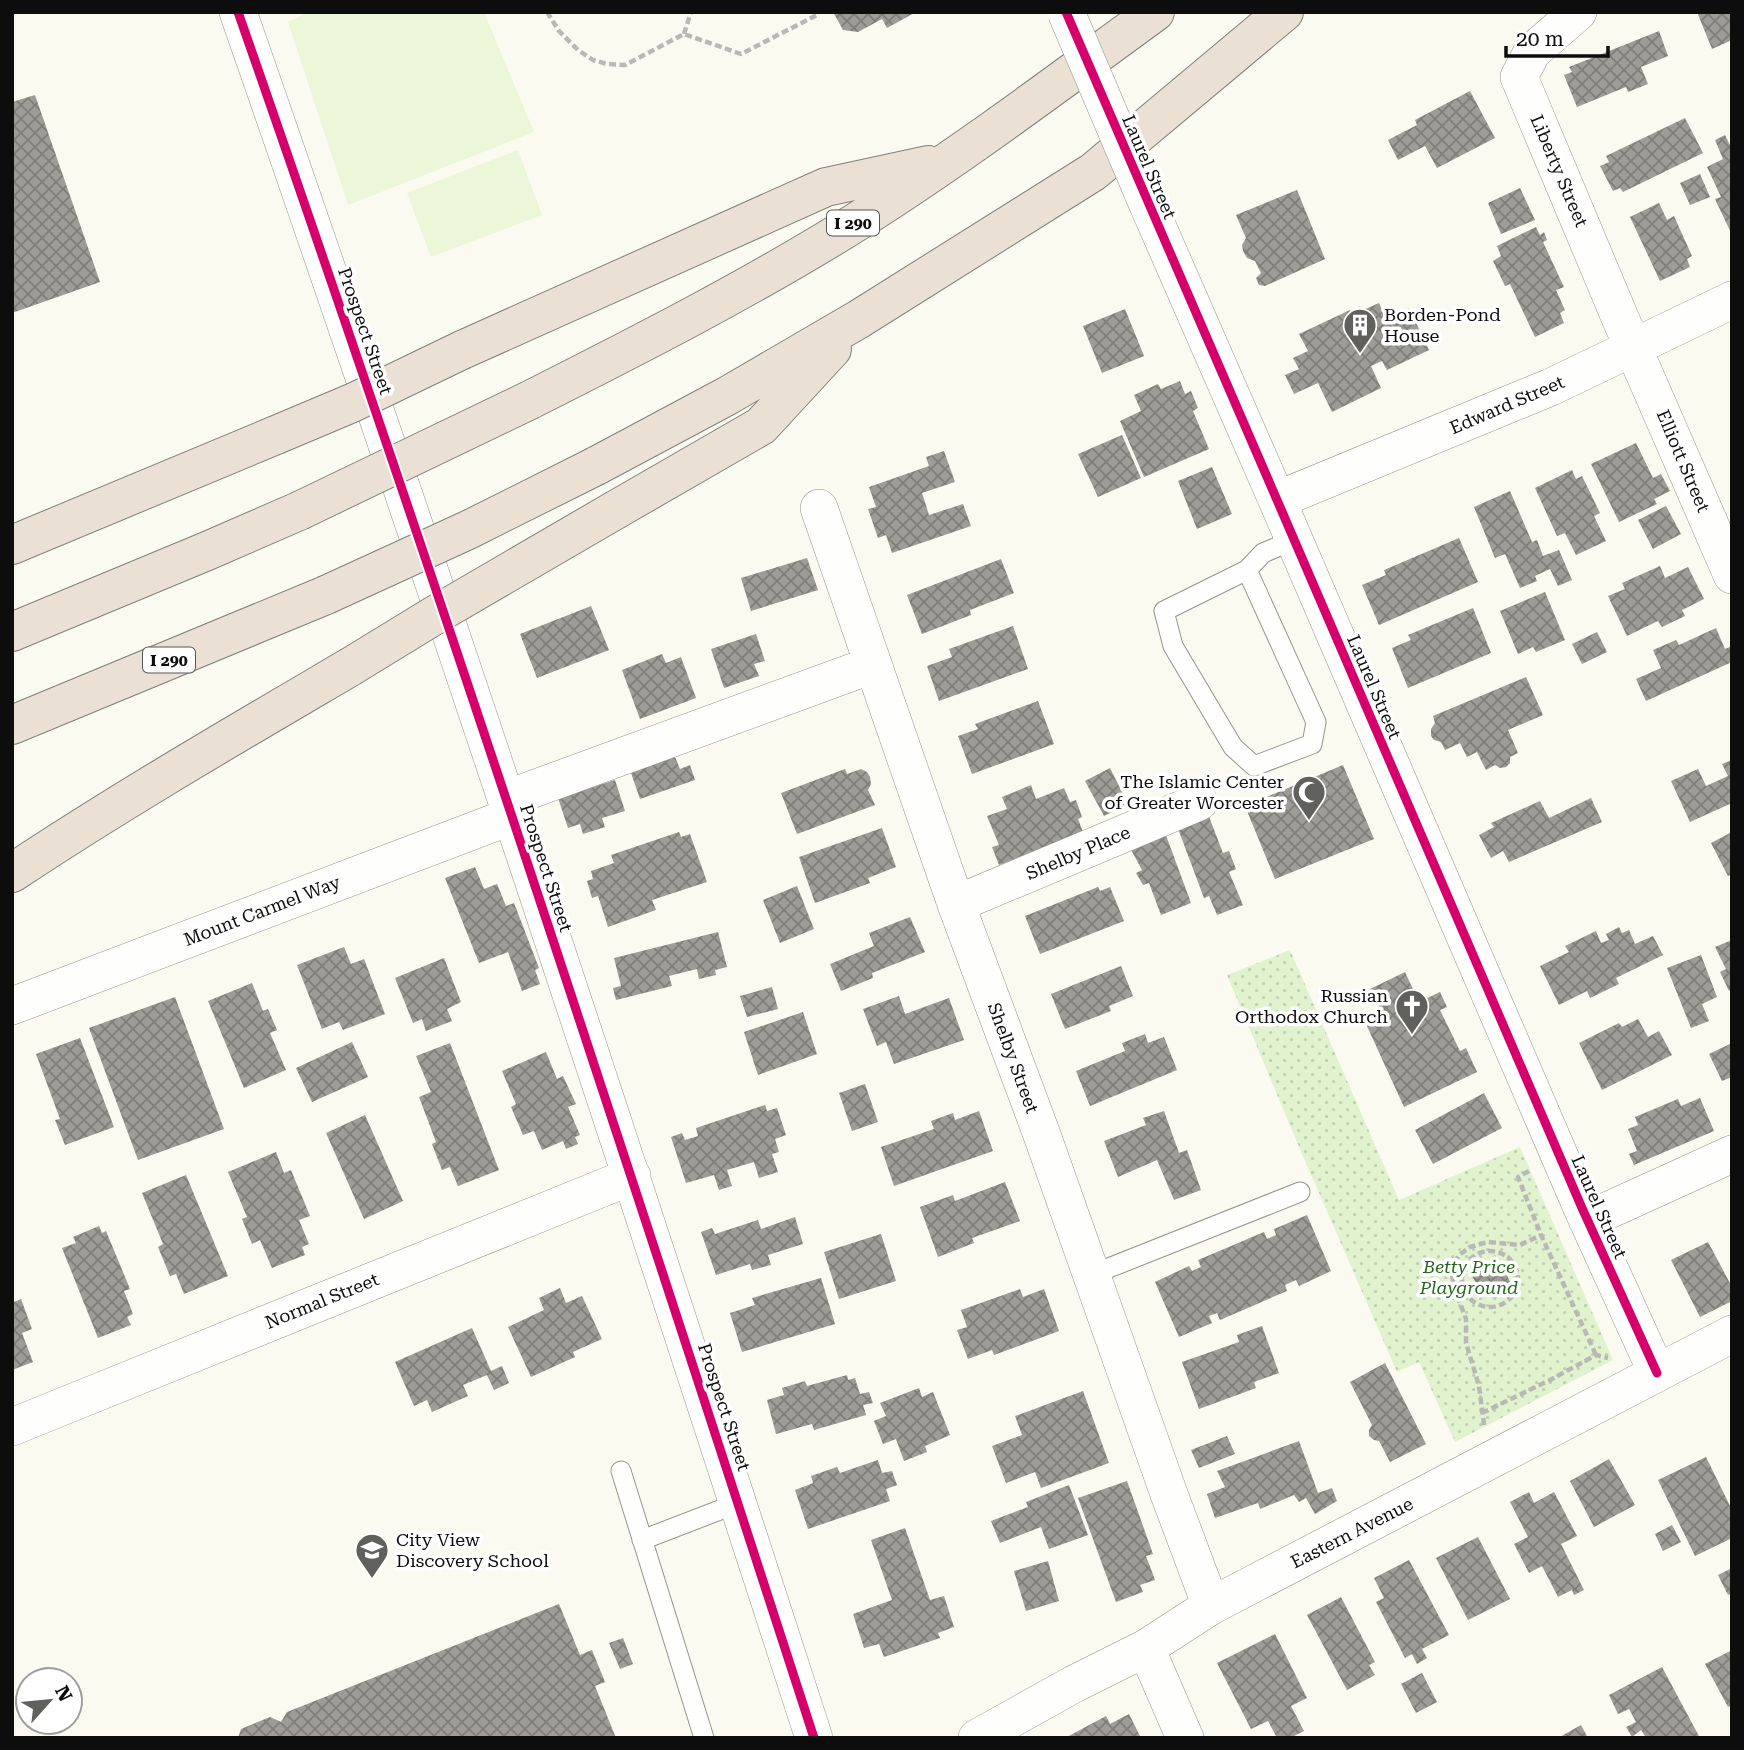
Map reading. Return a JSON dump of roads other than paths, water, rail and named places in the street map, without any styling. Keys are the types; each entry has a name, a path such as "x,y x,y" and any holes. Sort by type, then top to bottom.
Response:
{"highway":[{"name":"I 290","path":"12,632 299,510 478,426 637,346 843,230 950,160 1155,12"},
{"name":"I 290","path":"12,725 326,595 468,530 596,466 739,389 859,319 1093,172 1284,12"},
{"path":"12,545 352,403 462,350 826,187 950,160"},
{"path":"12,873 135,794 435,615 761,426 859,319"}],"street":[{"name":"Prospect Street","path":"237,12 327,268 509,807 814,1738"},
{"name":"Laurel Street","path":"1066,12 1587,1220 1657,1373"},
{"name":"Liberty Street","path":"1578,12 1532,52 1519,77 1633,348"},
{"name":"Edward Street","path":"1277,499 1551,387 1732,300"},
{"name":"Elliott Street","path":"1633,348 1732,575"},
{"name":"Shelby Street","path":"818,508 956,904 1042,1135 1168,1494 1211,1606"},
{"name":"Mount Carmel Way","path":"12,1006 872,665"},
{"name":"Shelby Place","path":"956,904 1199,802"},
{"path":"1587,1220 1732,1154"},
{"name":"Normal Street","path":"12,1427 632,1176"},
{"name":"Eastern Avenue","path":"977,1738 1146,1648 1211,1606 1732,1334"},
{"path":"1146,1648 1185,1738"}],"lane":[{"path":"1248,570 1316,722 1312,744 1254,766 1233,747 1173,646 1164,611 1248,570 1263,553 1294,540"},
{"path":"1091,1275 1300,1192"},
{"path":"621,1471 704,1738"},
{"path":"642,1540 738,1503"}],"place":[{"name":"Borden-Pond House","path":"1360,355"},
{"name":"The Islamic Center of Greater Worcester","path":"1309,822"},
{"name":"Russian Orthodox Church","path":"1412,1036"},
{"name":"City View Discovery School","path":"372,1580"}],"park label":[{"name":"Betty Price Playground","path":"1469,1277"}]}
